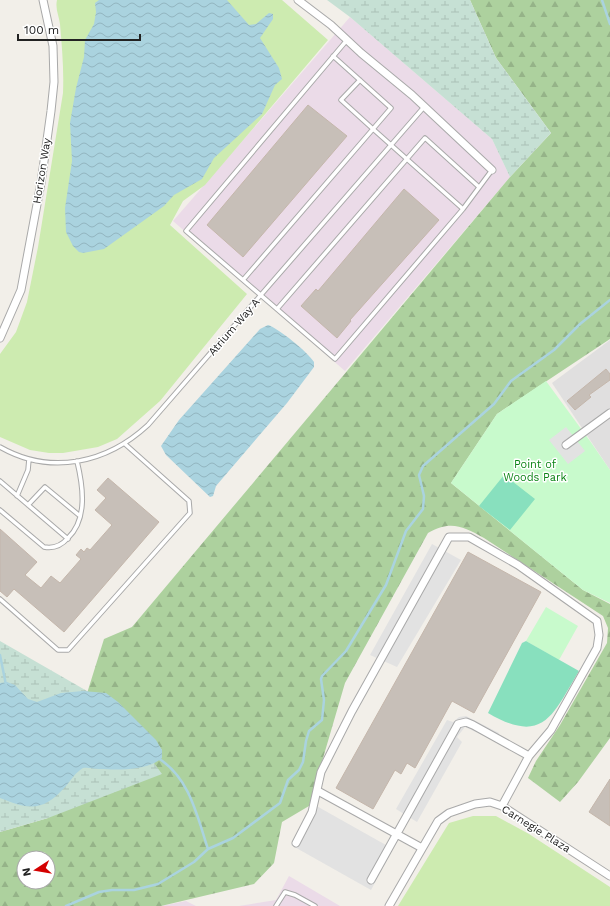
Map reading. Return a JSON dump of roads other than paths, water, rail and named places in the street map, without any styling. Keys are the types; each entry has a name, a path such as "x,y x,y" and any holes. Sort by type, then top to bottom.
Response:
{"street":[{"name":"Horizon Way","path":"0,338 21,290 41,183 51,111 54,82 53,46 43,0"},
{"path":"298,0 425,106 492,170"},
{"path":"566,445 610,413"},
{"path":"296,843 312,812 318,791 321,772 352,711 449,537 469,537 518,565 596,621 599,627 597,648 551,730 529,756 502,806"},
{"path":"371,880 455,728 461,722 473,725 529,756"},
{"path":"318,791 422,848"},
{"name":"Carnegie Plaza","path":"389,906 434,827 449,813 475,804 490,802 502,806 610,876"}],"lane":[{"path":"347,40 186,231 335,359 463,209 492,170"},
{"path":"243,280 391,108 333,56"},
{"path":"360,80 341,100 463,209"},
{"name":"Atrium Way A","path":"0,446 12,454 48,462 77,461 95,458 125,444 148,425 392,146 425,106"},
{"path":"277,309 425,138 479,187"},
{"path":"0,599 58,650 68,650 190,513 189,500 125,444"},
{"path":"17,496 28,470 29,459"},
{"path":"0,510 44,547 53,549 68,539 74,532 80,516 82,499 77,461"},
{"path":"0,481 68,539"},
{"path":"28,504 45,486 80,516"},
{"path":"276,906 285,892 295,894 315,906"}],"water":[{"path":"99,0 227,0 249,25 256,24 269,13 273,14 273,19 260,38 279,68 282,79 275,85 262,114 214,158 202,179 174,195 164,206 104,249 83,253 79,252 73,246 66,232 65,208 72,161 70,123 76,88 84,57 85,40 94,24 96,12 95,3"},
{"path":"268,325 285,335 299,347 314,362 314,367 287,403 216,486 213,496 210,497 166,455 161,446 179,420 260,329"},
{"path":"7,682 15,685 28,699 37,702 61,693 83,691 106,693 118,702 156,740 162,750 162,758 148,765 132,769 115,770 83,768 50,801 36,806 20,805 0,798 0,683"}],"waterway":[{"path":"602,0 610,24"},
{"path":"66,906 99,892 112,890 134,890 158,884 194,862 208,849 233,838 280,803 288,780 299,770 303,762 309,731 322,720 324,700 321,679 322,676 346,651 386,585 406,531 423,509 424,496 419,475 423,466 494,404 511,381 554,350 580,324 610,300"},
{"path":"0,655 6,685"},
{"path":"158,758 169,766 185,787 196,811 208,849"}],"park label":[{"name":"Point of Woods Park","path":"535,470"}]}
